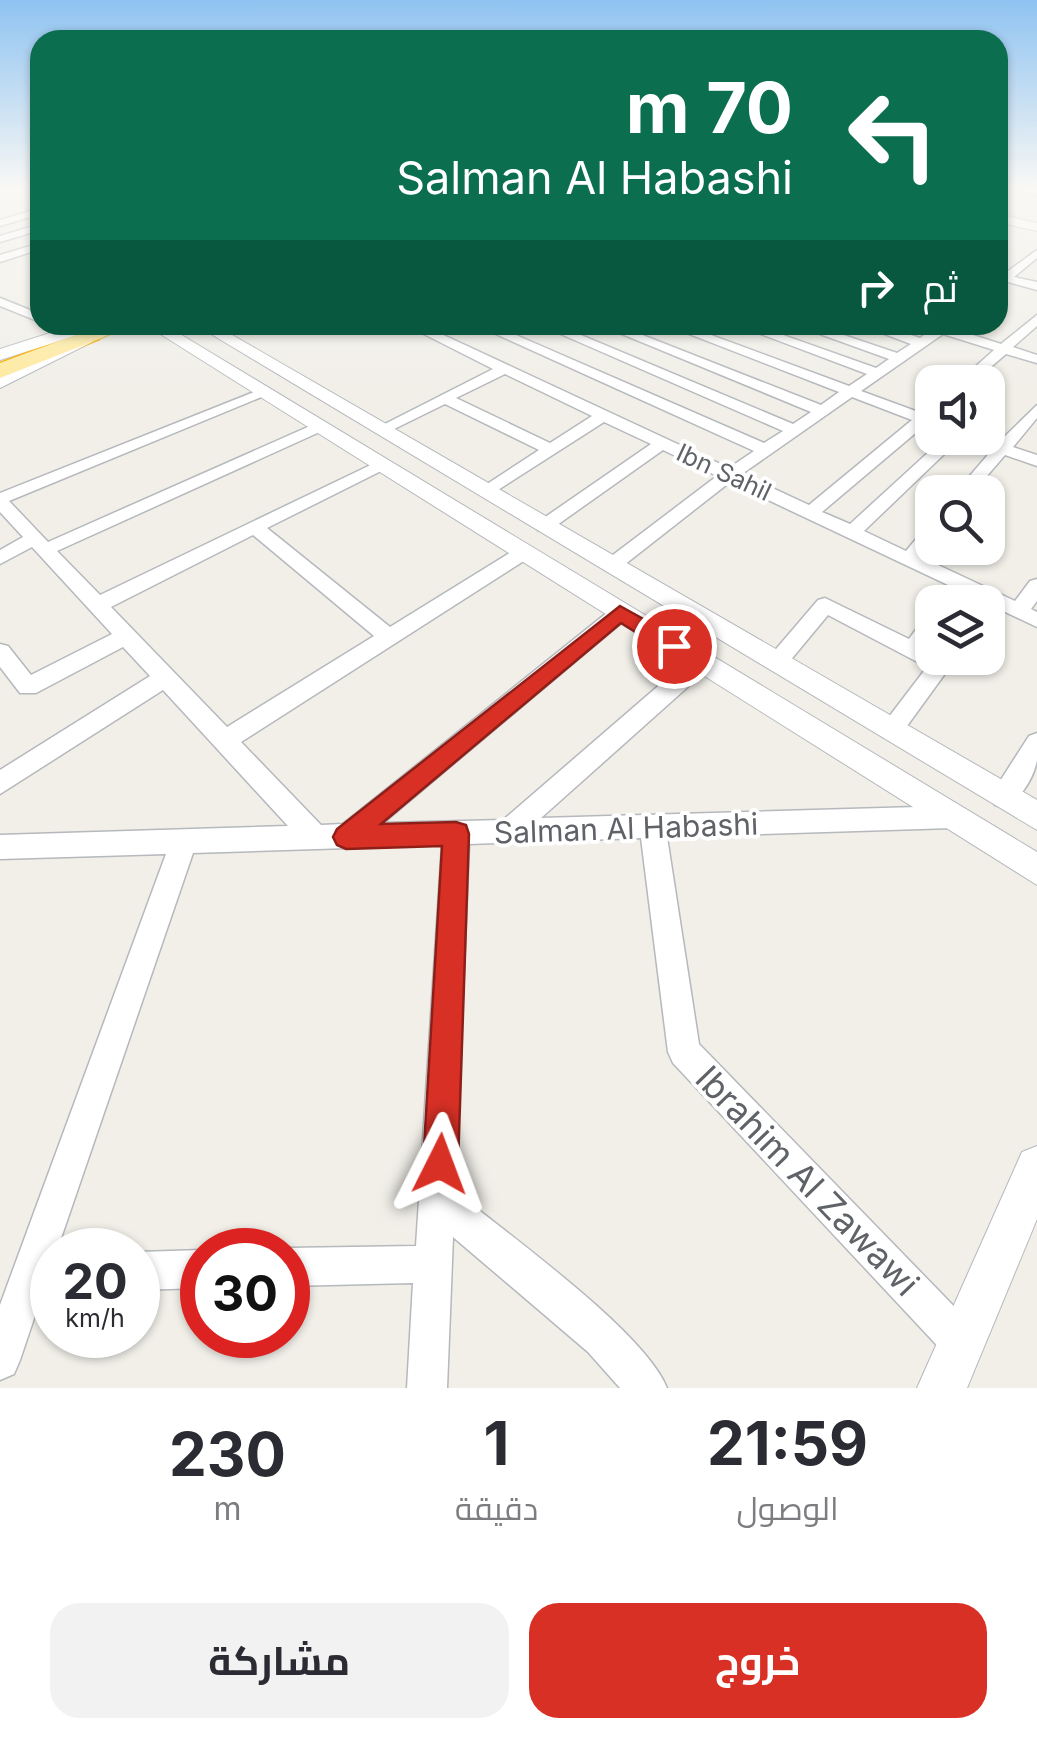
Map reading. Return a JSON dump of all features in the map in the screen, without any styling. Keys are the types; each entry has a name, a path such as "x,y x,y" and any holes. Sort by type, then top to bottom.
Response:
{"highway":[{"path":"0,359 62,335"},
{"path":"0,370 66,335"}],"main road":[{"path":"0,382 68,335"}],"street":[{"path":"1008,275 1031,264"},
{"path":"1008,281 1037,286"},
{"path":"0,302 30,314"},
{"path":"984,365 1037,319"},
{"path":"170,335 1037,870"},
{"path":"221,335 1037,816"},
{"name":"Ibn Sahil","path":"447,335 504,368 1028,615"},
{"path":"505,335 766,450"},
{"path":"570,335 794,430"},
{"path":"631,335 822,411"},
{"path":"699,335 915,412"},
{"path":"771,335 878,373"},
{"path":"831,335 900,358"},
{"path":"899,335 922,342"},
{"path":"612,565 729,474 929,335"},
{"path":"966,335 1037,359"},
{"path":"381,430 504,368"},
{"path":"630,390 659,373"},
{"path":"264,392 0,500 316,838"},
{"path":"444,398 550,450"},
{"path":"708,424 736,406"},
{"path":"1005,444 1037,409"},
{"path":"488,492 604,416"},
{"path":"0,558 319,427"},
{"path":"810,513 915,429"},
{"path":"544,526 662,443"},
{"path":"1005,449 1037,461"},
{"path":"852,532 935,455"},
{"path":"978,475 995,455"},
{"path":"99,604 381,465"},
{"path":"254,528 389,637"},
{"path":"909,560 915,552"},
{"path":"225,740 523,553"},
{"path":"1028,615 1037,586"},
{"path":"776,662 825,605 941,664 891,730"},
{"path":"346,837 620,613"},
{"path":"0,652 28,687 128,636"},
{"path":"912,650 915,646"},
{"path":"507,832 701,662"},
{"path":"0,784 166,677"},
{"path":"1004,797 1037,743"},
{"name":"Salman Al Habashi","path":"0,847 952,817"},
{"name":"Ibrahim Al Zawawi","path":"652,828 684,1052 962,1342"},
{"path":"427,1388 456,834"},
{"path":"56,1228 183,842"},
{"path":"942,1388 1037,1168"},
{"path":"438,1200 602,1338 648,1388"},
{"path":"310,1267 432,1264"},
{"path":"0,1360 30,1296"}],"route":[{"path":"440,1164 456,834 346,837 620,613 674,646"}]}
